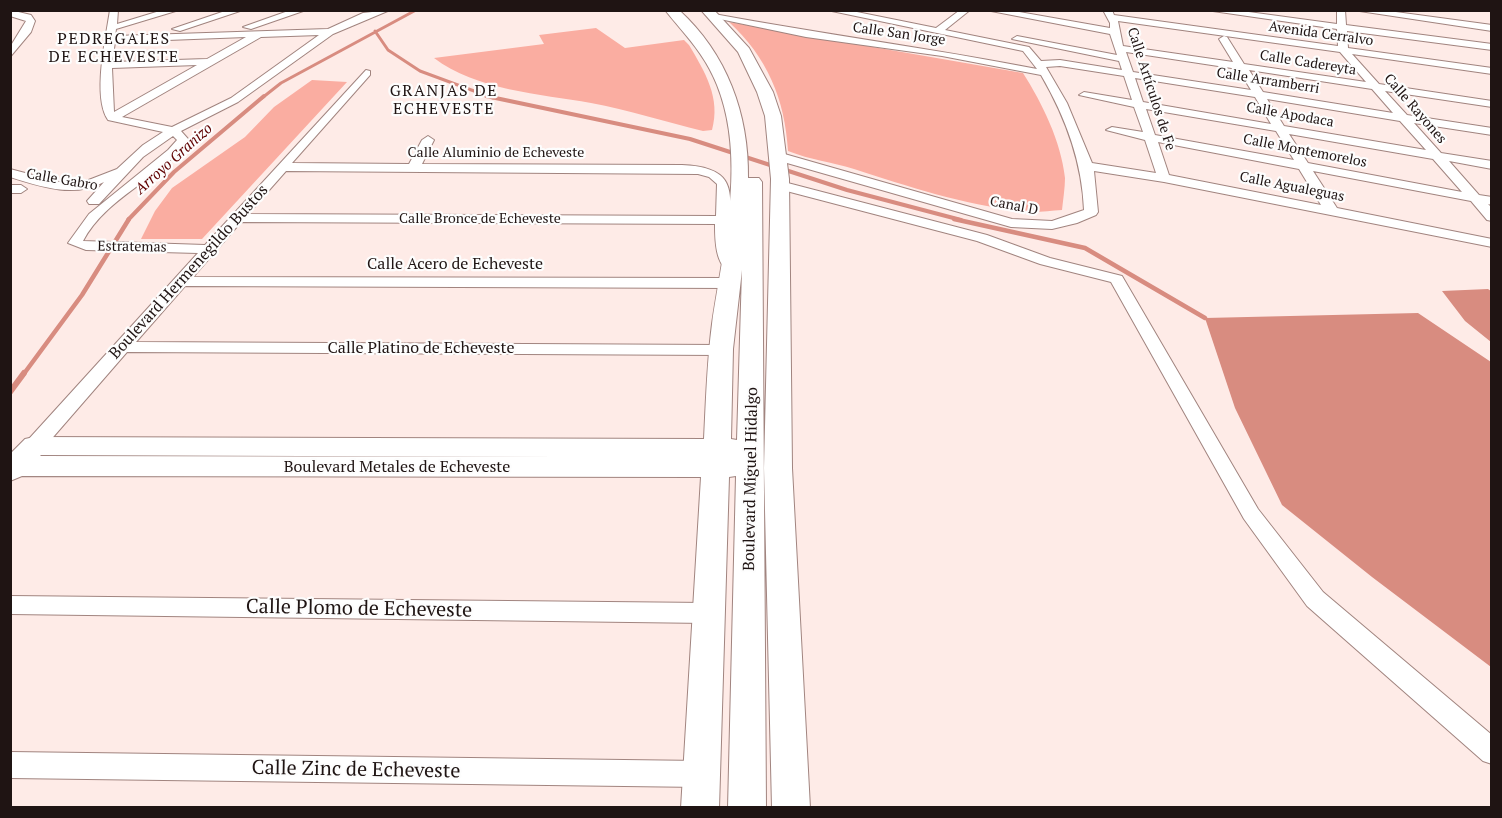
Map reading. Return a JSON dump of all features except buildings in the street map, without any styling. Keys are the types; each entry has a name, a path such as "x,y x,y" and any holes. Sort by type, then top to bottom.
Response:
{"main road":[{"path":"671,10 692,31 719,74 746,149"},
{"path":"687,10 727,53"},
{"name":"Boulevard Miguel Hidalgo","path":"711,14 744,51 756,73 773,116 779,171 747,807"},
{"path":"746,149 751,122"},
{"name":"Boulevard Miguel Hidalgo","path":"700,807 707,613 721,350 746,149"},
{"name":"Boulevard Miguel Hidalgo","path":"737,228 765,458 791,807"},
{"name":"Boulevard Metales de Echeveste","path":"20,461 765,458"}],"street":[{"path":"10,14 28,17 40,10"},
{"path":"112,118 106,105 106,65 114,10"},
{"path":"110,33 174,10"},
{"path":"153,36 239,10"},
{"path":"226,34 302,10"},
{"path":"831,10 1125,59"},
{"path":"861,10 941,28 966,10"},
{"name":"Avenida Cerralvo","path":"990,10 1112,21 1491,70"},
{"path":"1210,10 1491,47"},
{"path":"1341,10 1346,53"},
{"path":"1357,10 1491,28"},
{"path":"1457,10 1468,44 1472,68"},
{"path":"94,201 146,148 244,94 332,32 374,11"},
{"path":"1226,11 1222,36 1331,210"},
{"name":"Calle San Jorge","path":"711,14 806,34 1042,69"},
{"path":"10,54 28,30 31,21 28,17"},
{"name":"Calle Artículos de Fe","path":"1112,21 1131,74 1148,137 1164,177"},
{"name":"Canal D","path":"779,171 1031,226 1063,225 1090,212 1086,166 1056,94 1042,69 1026,49 941,28"},
{"path":"110,33 153,36 332,32"},
{"path":"112,118 260,33"},
{"path":"1036,44 1060,63"},
{"name":"Calle Cadereyta","path":"1120,48 1491,104"},
{"name":"Avenida Cerralvo","path":"1346,53 1491,76"},
{"name":"Calle Rayones","path":"1346,53 1401,118 1491,217"},
{"path":"106,65 211,62"},
{"name":"Calle Arramberri","path":"1042,69 1060,63 1491,132"},
{"name":"Boulevard Hermenegildo Bustos","path":"20,461 366,74"},
{"name":"Calle Apodaca","path":"1084,95 1491,165"},
{"path":"112,118 175,130"},
{"name":"Estratemas","path":"175,130 183,140 178,147 109,204 77,237 76,245 209,249"},
{"name":"Calle Montemorelos","path":"1112,130 1491,201"},
{"path":"414,167 428,140"},
{"name":"Calle Agualeguas","path":"1086,166 1164,177 1491,243"},
{"name":"Calle Aluminio de Echeveste","path":"283,167 680,169 717,176 723,184 737,228"},
{"name":"Calle Gabro","path":"10,173 57,187 70,187 89,184 122,170"},
{"path":"779,171 1046,261 1117,279 1251,514 1315,599 1491,752"},
{"name":"Calle Gabro","path":"14,188 109,204"},
{"name":"Calle Bronce de Echeveste","path":"238,218 737,228"},
{"name":"Calle Acero de Echeveste","path":"180,281 730,275"},
{"name":"Calle Platino de Echeveste","path":"122,347 721,350"},
{"name":"Calle Plomo de Echeveste","path":"10,606 707,613"},
{"name":"Calle Zinc de Echeveste","path":"10,765 702,774"}],"shaded area":[{"path":"729,22 1023,73 1044,110 1063,164 1065,178 1062,210 1025,212 978,204 788,151 783,114 772,80 754,50"},
{"path":"596,28 625,48 684,40 695,55 710,86 714,107 712,130 703,131 605,106 489,84 451,69 434,58 544,44 539,35"},
{"path":"312,80 347,82 202,239 141,239 155,211 172,188 245,137 274,107"},
{"path":"1488,289 1491,291 1491,342 1465,321 1442,291"},
{"path":"1418,313 1491,362 1491,667 1282,505 1235,408 1205,318"}],"waterway":[{"name":"Arroyo Granizo","path":"376,32 416,10"},
{"name":"Arroyo Granizo","path":"262,98 281,83 376,32"},
{"path":"376,32 388,50 420,71 490,97"},
{"name":"Arroyo Granizo","path":"128,220 174,172 264,96"},
{"path":"490,97 690,139 847,190 961,220"},
{"name":"Arroyo Granizo","path":"23,375 82,295 129,219"},
{"path":"954,219 1085,248 1205,318"},
{"name":"Arroyo Granizo","path":"10,392 24,373"}],"district":[{"name":"PEDREGALES DE ECHEVESTE","path":"114,48"},
{"name":"GRANJAS DE ECHEVESTE","path":"444,100"}]}
